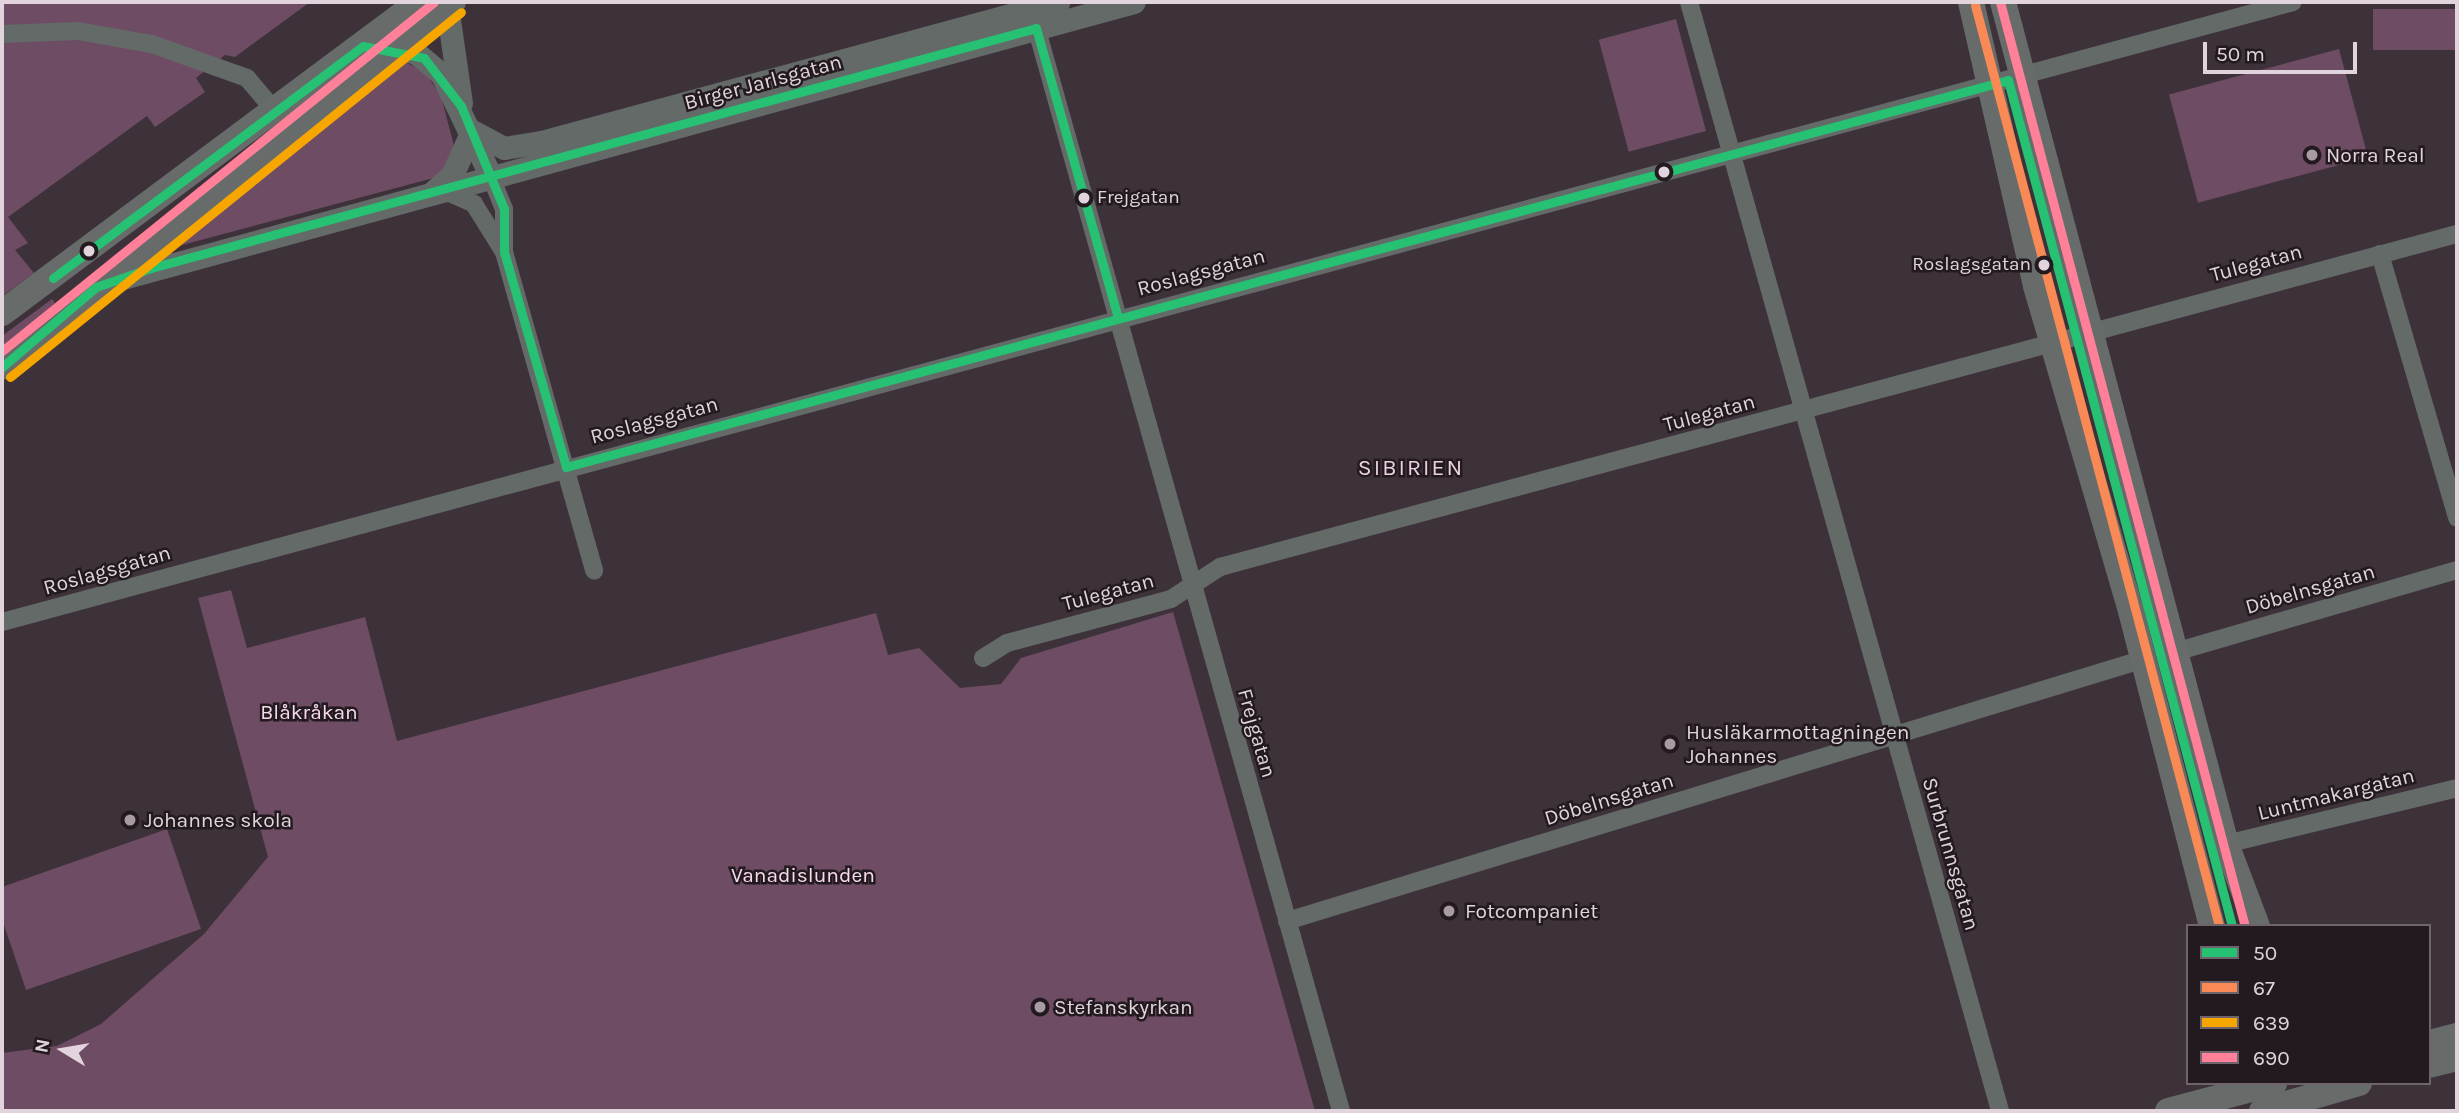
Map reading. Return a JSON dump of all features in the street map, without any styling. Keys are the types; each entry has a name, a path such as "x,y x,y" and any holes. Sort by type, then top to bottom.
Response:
{"main road":[{"path":"2,313 419,2"},
{"path":"1971,2 1988,85 2054,341 2144,659 2211,924"},
{"path":"2003,2 2025,75 2226,844 2256,924"},
{"path":"96,286 400,48 450,4"},
{"name":"Birger Jarlsgatan","path":"2,367 96,286"},
{"path":"2431,1042 2457,1036"},
{"path":"2431,1064 2457,1058"},
{"path":"2168,1111 2259,1096 2297,1098 2351,1085"}],"street":[{"name":"Birger Jarlsgatan","path":"96,286 491,177 1032,13 1058,2"},
{"name":"Birger Jarlsgatan","path":"472,131 504,148 541,142 1032,13 1134,2"},
{"name":"Surbrunnsgatan","path":"1689,2 2000,1111"},
{"name":"Roslagsgatan","path":"2,622 1118,317 2292,2"},
{"path":"450,4 461,106"},
{"name":"Frejgatan","path":"1032,13 1341,1111"},
{"path":"2,34 78,31 152,44 247,78 274,110"},
{"path":"363,46 400,48 432,64 461,106 504,209 504,251 594,571"},
{"path":"472,131 452,175 438,190 474,204 504,251"},
{"name":"Tulegatan","path":"983,658 1007,643 1171,599 1220,567 2457,234"},
{"path":"2380,254 2457,518"},
{"name":"Döbelnsgatan","path":"2175,652 2457,570"},
{"name":"Döbelnsgatan","path":"1287,921 2144,659"},
{"name":"Luntmakargatan","path":"2226,844 2457,788"}],"green space":[{"path":"3,2 310,2 235,57 225,55 196,78 205,92 155,127 147,116 8,217 28,243 15,250 34,273 2,296"},
{"path":"2373,9 2457,9 2457,50 2373,50"},
{"path":"1676,19 1706,131 1629,152 1599,40"},
{"path":"2339,49 2368,157 2198,203 2169,95"},
{"path":"405,62 424,71 441,96 454,146 441,176 171,248"},
{"path":"52,299 55,303 2,351 2,336"},
{"name":"Vanadislunden","path":"231,590 247,648 365,617 397,741 876,613 888,655 919,648 960,688 1001,684 1021,658 1173,612 1315,1111 2,1111 2,1053 57,1046 101,1024 204,934 268,857 198,598"},
{"path":"167,829 201,929 26,990 2,919 2,887"}],"transit line":[{"name":"690","path":"2,351 434,2"},
{"name":"690","path":"2000,2 2244,923"},
{"name":"67","path":"1975,5 2218,924"},
{"name":"639","path":"10,377 461,12"},
{"name":"50","path":"1036,28 1118,317"},
{"name":"50","path":"2,367 96,287 151,268 1036,28"},
{"name":"50","path":"363,46 424,58 461,106 504,209 504,252 566,467"},
{"name":"50","path":"53,278 363,46"},
{"name":"50","path":"2008,80 2231,924"},
{"name":"50","path":"566,467 2008,80"}],"place":[{"name":"Norra Real","path":"2312,155"},
{"name":"Frejgatan","path":"1084,198"},
{"name":"Roslagsgatan","path":"2044,265"},
{"name":"Husläkarmottagningen Johannes","path":"1670,744"},
{"name":"Johannes skola","path":"130,820"},
{"name":"Fotcompaniet","path":"1449,911"},
{"name":"Stefanskyrkan","path":"1040,1007"}],"district":[{"name":"SIBIRIEN","path":"1411,468"}],"park label":[{"name":"Blåkråkan","path":"309,712"}]}
